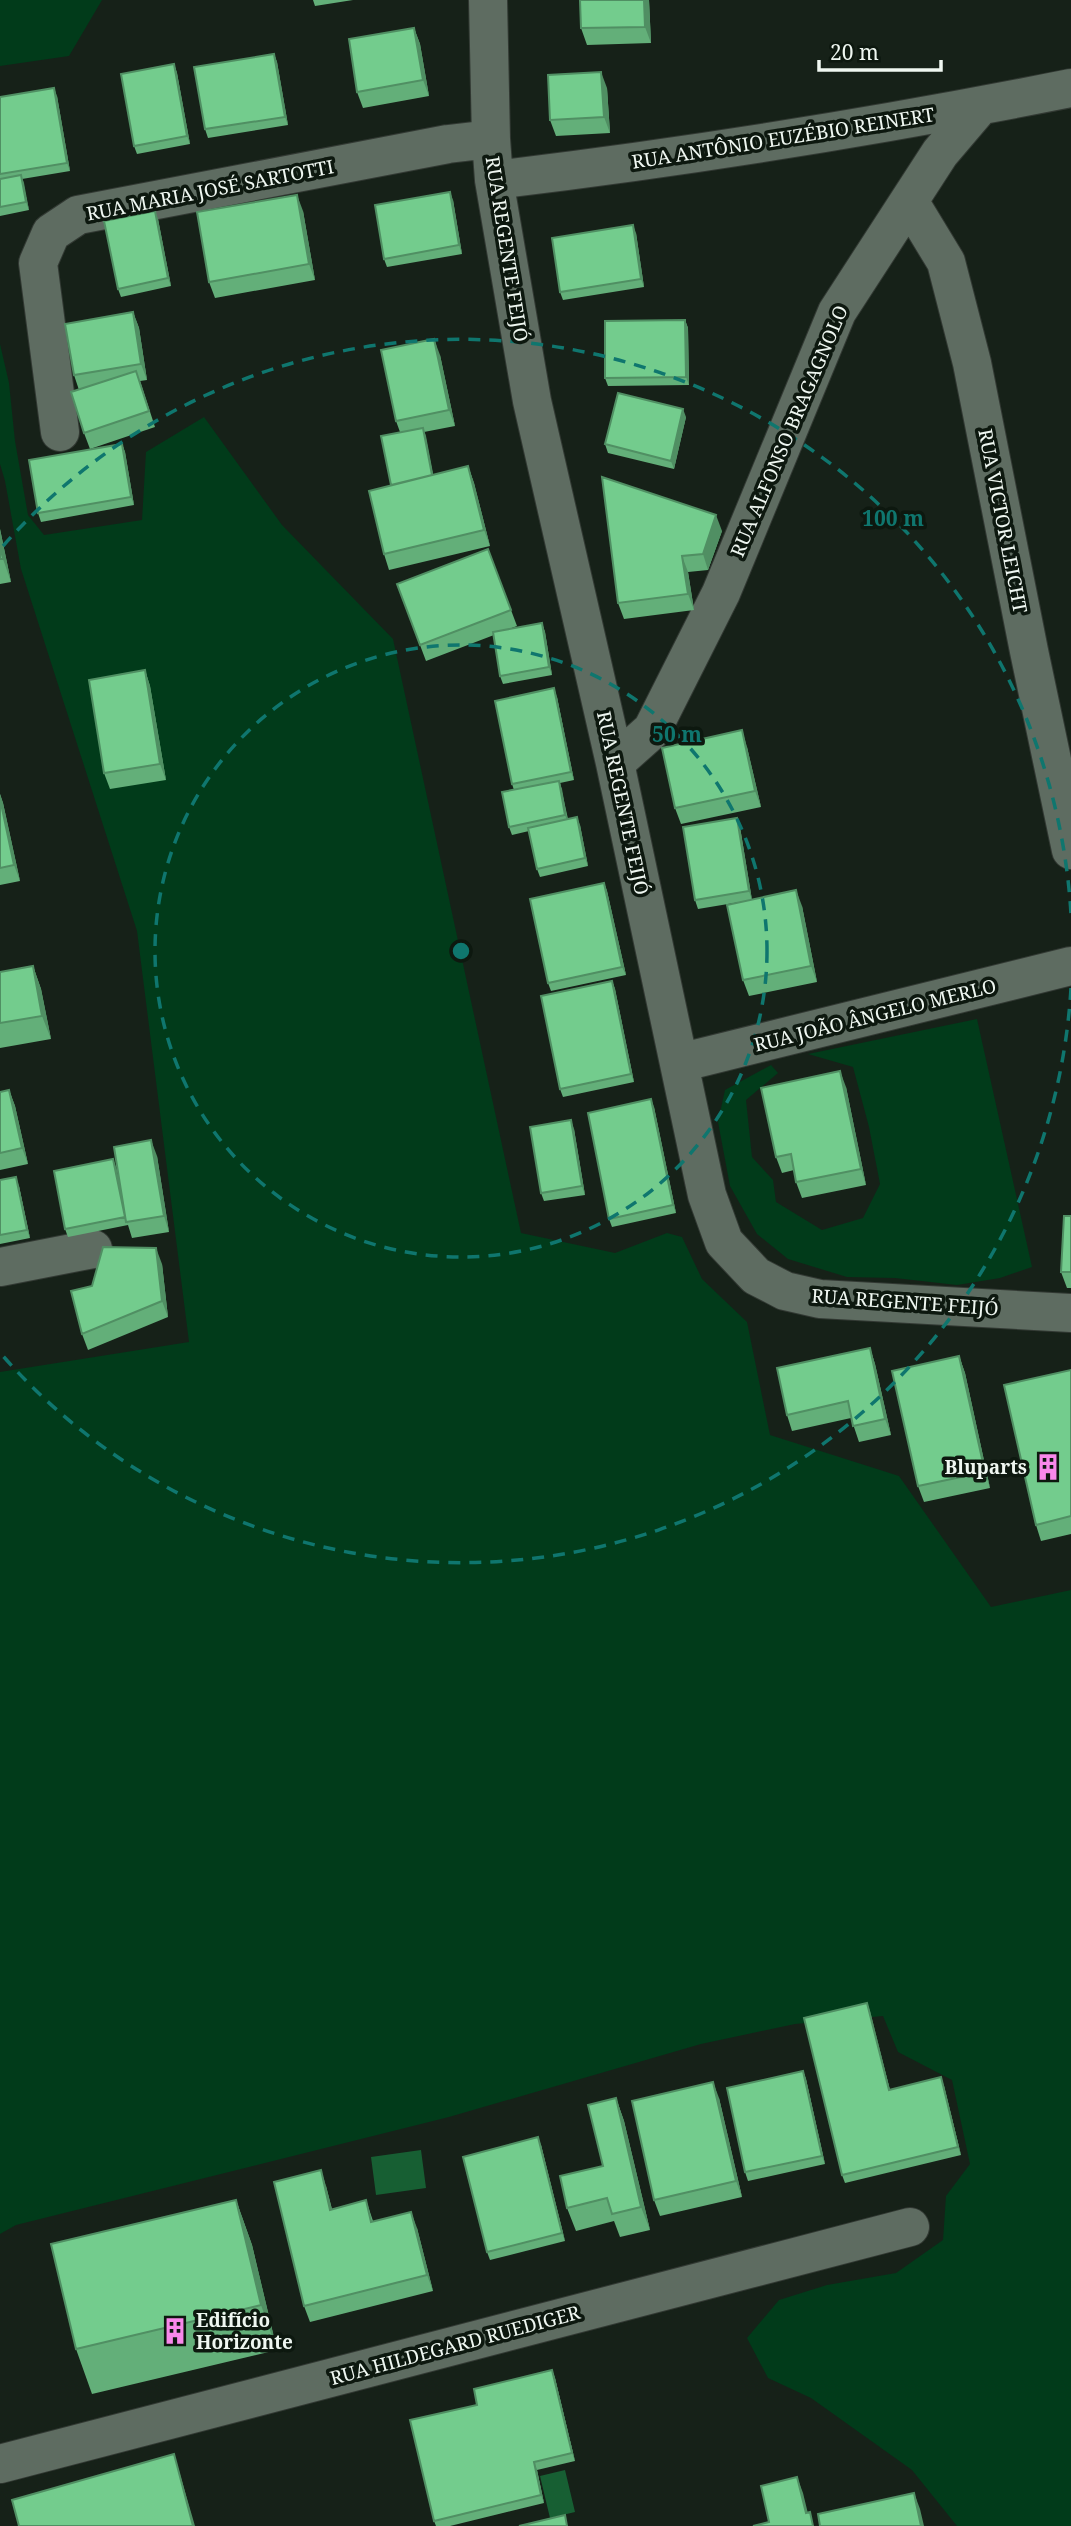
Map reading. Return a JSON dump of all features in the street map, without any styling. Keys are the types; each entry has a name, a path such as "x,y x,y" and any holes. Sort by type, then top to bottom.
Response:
{"street":[{"name":"RUA REGENTE FEIJÓ","path":"488,0 494,180 532,401 615,764 707,1195 724,1242 756,1276 785,1291 820,1299 1071,1313"},
{"name":"RUA ANTÔNIO EUZÉBIO REINERT","path":"494,180 599,168 980,106 1071,88"},
{"name":"RUA ALFONSO BRAGAGNOLO","path":"615,764 653,730 722,593 837,312 940,153 980,106"},
{"name":"RUA MARIA JOSÉ SARTOTTI","path":"60,432 38,263 51,233 78,215 448,144 491,139"},
{"name":"RUA VICTOR LEICHT","path":"909,201 946,262 968,350 1071,850"},
{"name":"RUA JOÃO ÂNGELO MERLO","path":"679,1063 1071,967"},
{"path":"0,1267 93,1249"},
{"name":"RUA HILDEGARD RUEDIGER","path":"0,2464 910,2227"}],"shaded area":[{"path":"0,0 102,0 69,56 0,66"},
{"path":"0,344 9,383 15,441 28,515 44,535 142,520 146,452 204,417 282,525 393,639 521,1233 615,1253 667,1233 682,1237 702,1279 747,1322 770,1435 899,1476 991,1607 1071,1590 1071,2526 957,2526 912,2470 811,2398 768,2378 747,2338 779,2300 827,2285 896,2273 943,2240 946,2196 970,2164 952,2080 898,2052 883,2016 795,2024 701,2044 449,2117 16,2225 0,2234 0,1372 189,1342 137,931 21,569 0,464"},
{"path":"977,1019 1032,1267 1000,1278 957,1285 895,1278 847,1277 788,1259 757,1234 730,1186 718,1122 725,1090 771,1065 778,1073 746,1100 752,1157 773,1180 776,1202 822,1230 863,1218 880,1184 853,1067 808,1054"},
{"path":"421,2150 426,2188 376,2195 371,2157"},
{"path":"565,2470 575,2512 550,2518 540,2476"}],"building":[{"path":"580,0 644,0 645,27 581,28"},
{"path":"414,28 423,80 357,92 349,39"},
{"path":"274,54 285,117 205,129 194,67"},
{"path":"174,64 187,136 134,146 121,74"},
{"path":"601,72 604,117 550,120 548,75"},
{"path":"54,88 67,163 0,174 0,97"},
{"path":"21,175 26,202 0,207 0,179"},
{"path":"450,192 459,245 384,259 375,205"},
{"path":"297,195 309,264 209,282 197,212"},
{"path":"155,211 168,278 118,289 104,221"},
{"path":"633,225 641,279 560,292 552,238"},
{"path":"133,312 141,364 74,375 65,324"},
{"path":"685,320 686,377 605,378 605,321"},
{"path":"434,339 449,410 396,421 381,350"},
{"path":"136,371 149,411 84,433 71,392"},
{"path":"618,393 683,409 671,461 605,444"},
{"path":"423,428 432,475 391,485 381,436"},
{"path":"122,444 131,497 38,513 29,460"},
{"path":"468,466 484,530 384,554 369,491"},
{"path":"602,477 716,515 703,554 682,556 688,594 618,603"},
{"path":"488,549 511,610 420,645 397,584"},
{"path":"542,623 549,667 500,676 493,632"},
{"path":"145,670 160,764 104,773 89,680"},
{"path":"554,688 571,772 512,784 495,701"},
{"path":"742,730 755,791 675,808 662,748"},
{"path":"559,781 565,815 509,827 502,792"},
{"path":"0,799 14,865 0,868"},
{"path":"577,817 585,858 537,869 528,828"},
{"path":"737,818 749,891 695,900 683,827"},
{"path":"604,883 622,967 548,983 530,899"},
{"path":"796,890 811,966 743,980 727,905"},
{"path":"33,966 42,1016 0,1023 0,972"},
{"path":"612,981 631,1074 560,1089 541,996"},
{"path":"840,1071 861,1169 796,1182 791,1154 776,1157 761,1088"},
{"path":"9,1090 22,1148 0,1153 0,1092"},
{"path":"651,1099 673,1205 609,1219 588,1113"},
{"path":"571,1120 582,1186 541,1193 530,1127"},
{"path":"151,1140 164,1216 126,1222 114,1147"},
{"path":"113,1159 125,1217 65,1229 54,1171"},
{"path":"16,1177 27,1230 0,1235 0,1180"},
{"path":"1064,1216 1071,1216 1071,1272 1061,1272"},
{"path":"103,1247 156,1248 162,1301 82,1334 71,1291 92,1286"},
{"path":"870,1348 885,1419 853,1426 848,1401 787,1415 777,1368"},
{"path":"959,1356 985,1472 918,1486 892,1371"},
{"name":"Bluparts","path":"1071,1370 1071,1516 1036,1525 1004,1385"},
{"path":"867,2003 889,2090 941,2077 958,2147 842,2175 804,2018"},
{"path":"803,2071 822,2156 745,2172 727,2088"},
{"path":"713,2082 736,2181 654,2200 632,2101"},
{"path":"616,2098 641,2207 612,2214 607,2198 567,2208 560,2176 603,2166 588,2105"},
{"path":"538,2137 562,2233 487,2252 463,2157"},
{"path":"321,2170 330,2210 366,2200 371,2222 411,2212 427,2275 304,2306 274,2182"},
{"path":"236,2200 261,2305 76,2349 51,2244"},
{"path":"552,2370 572,2453 534,2462 541,2495 434,2521 410,2420 477,2405 474,2389"},
{"path":"174,2454 193,2526 19,2526 12,2500"},
{"path":"797,2477 806,2513 810,2512 813,2526 753,2526 769,2522 761,2486"},
{"path":"914,2493 921,2526 820,2526 818,2514"},
{"path":"565,2515 567,2526 519,2526"}],"place":[{"name":"Bluparts","path":"1048,1467"},
{"name":"Edifício Horizonte","path":"175,2331"}]}
